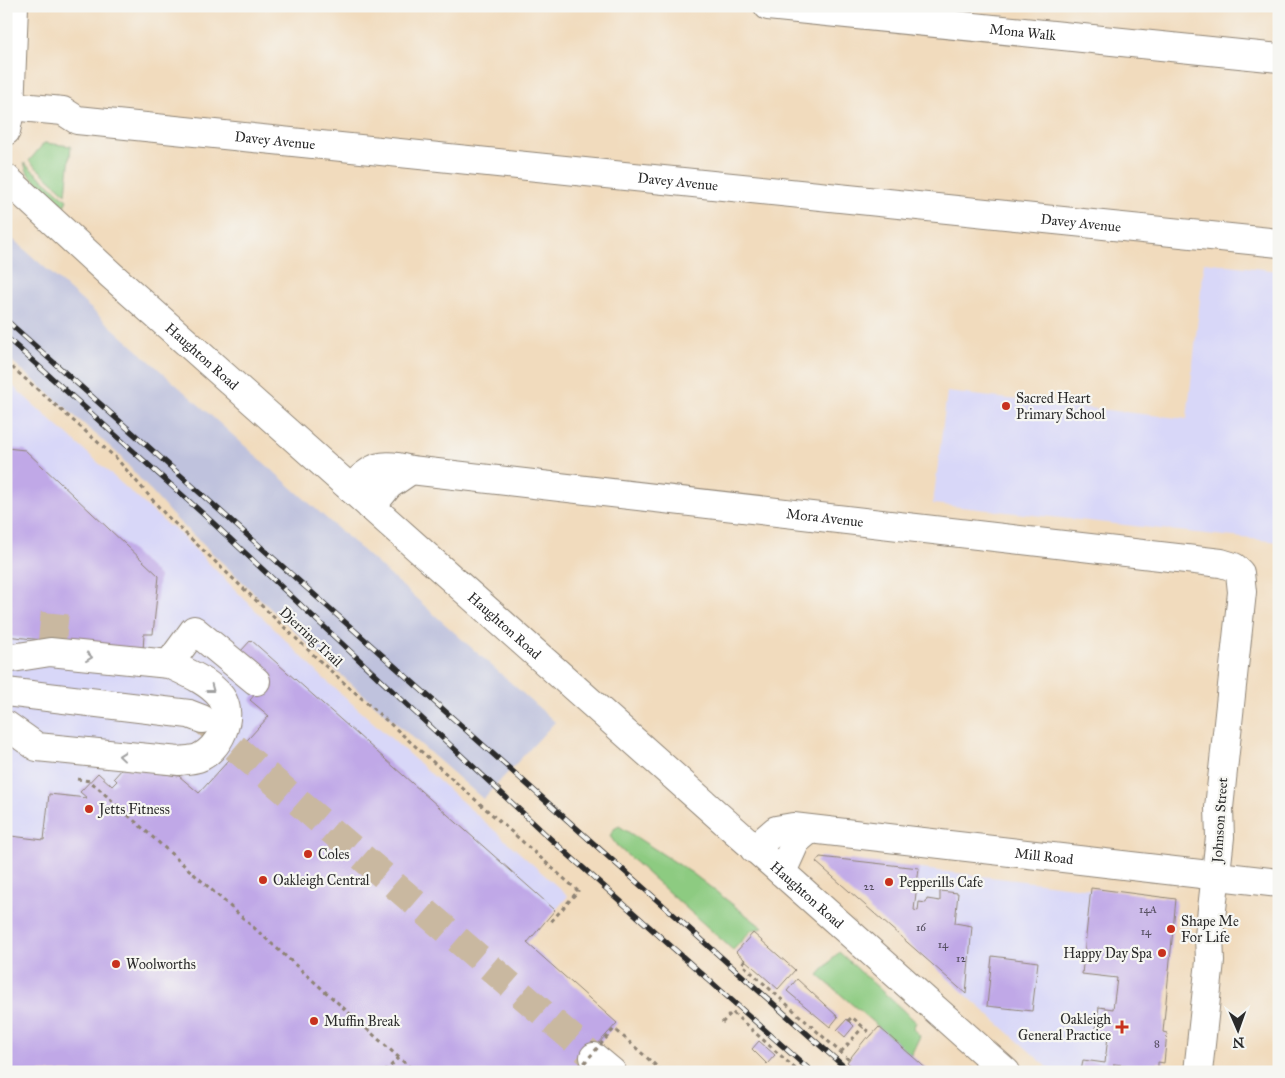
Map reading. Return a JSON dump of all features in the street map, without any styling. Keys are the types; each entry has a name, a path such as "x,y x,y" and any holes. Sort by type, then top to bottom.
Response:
{"street":[{"path":"9,120 14,6"},
{"name":"Mona Walk","path":"768,6 1279,58"},
{"name":"Davey Avenue","path":"9,120 63,111 77,120 1279,243"},
{"name":"Haughton Road","path":"6,178 111,275 1006,1072"},
{"name":"Mora Avenue","path":"350,488 368,472 390,464 411,470 1221,563 1238,570"},
{"path":"371,507 389,485 411,470"},
{"name":"Johnson Street","path":"1198,1072 1210,961 1209,936 1220,834 1219,808 1242,592 1242,577 1238,570"},
{"path":"169,664 194,630 256,681"},
{"path":"6,658 51,646 169,664 184,671 215,691 222,699 227,711 225,725 218,740 198,758 179,761 36,747 6,725"},
{"path":"6,692 189,714 202,719"},
{"name":"Mill Road","path":"754,849 776,830 785,826 1279,883"},
{"path":"782,872 796,841 809,830"}],"path":[{"name":"Djerring Trail","path":"6,362 116,458 165,514 323,664 578,891 550,923"},
{"path":"90,781 415,1072"},
{"path":"745,960 742,964 850,1060"},
{"path":"722,1024 732,1012 799,1072"},
{"path":"848,1021 852,1017 872,1035"},
{"path":"841,1052 863,1028"},
{"path":"595,1066 614,1029 663,1072"},
{"path":"385,1072 399,1057"}],"shaded area":[{"path":"6,233 555,722 483,799 332,667 172,515 117,453 6,356"},
{"name":"Sacred Heart Primary School","path":"1204,262 1279,271 1279,542 933,504 947,392 1187,419"},
{"name":"Oakleigh Central","path":"6,380 170,527 171,525 321,676 568,896 527,943 617,1023 577,1067 582,1072 6,1072"},
{"path":"820,857 1176,899 1156,1072 1053,1072 816,862"}],"green space":[{"path":"44,143 71,146 66,194 29,161"},
{"path":"24,163 67,200 64,206 28,174"},
{"path":"619,826 692,873 763,928 752,930 733,950 617,846 610,836 614,829"},
{"path":"839,952 916,1022 913,1029 920,1036 911,1055 818,975"}],"building":[{"path":"6,448 25,450 159,576 153,634 144,634 143,651 6,636"},
{"name":"Oakleigh Central","path":"251,640 555,910 527,943 617,1023 577,1067 582,1072 6,1072 6,849 7,844 10,844 11,836 44,840 49,794 87,798 80,792 98,773 112,786 117,781 114,778 123,768 179,776 199,793 269,716 250,700 270,677 240,652"},
{"path":"820,857 919,868 914,910 918,911 919,902 926,903 927,899 940,901 940,891 958,893 955,923 972,926 966,994 816,862"},
{"path":"1091,888 1176,899 1163,1032 1167,1033 1164,1063 1158,1062 1158,1069 1114,1064 1113,1072 1081,1072 1083,1060 1105,1063 1108,1036 1095,1035 1099,1007 1113,1009 1117,978 1082,974"},
{"path":"753,933 795,970 778,989 736,952"},
{"path":"992,956 1038,962 1032,1011 987,1006"},
{"path":"797,979 838,1017 830,1027 787,991"},
{"path":"847,1019 854,1026 845,1037 837,1030"},
{"path":"879,1027 930,1072 858,1072 847,1062 867,1037 868,1039"},
{"path":"759,1041 775,1055 767,1064 752,1049"}],"tunnel":[{"path":"52,641 55,611"},
{"path":"203,720 594,1057"}],"railway":[{"path":"6,320 850,1072"},
{"path":"6,337 211,521 544,833 812,1072"}],"place":[{"name":"Sacred Heart Primary School","path":"1006,406"},
{"name":"Jetts Fitness","path":"89,809"},
{"name":"Coles","path":"308,854"},
{"name":"Oakleigh Central","path":"263,880"},
{"name":"Pepperills Cafe","path":"889,882"},
{"name":"Shape Me For Life","path":"1171,929"},
{"name":"Happy Day Spa","path":"1162,953"},
{"name":"Woolworths","path":"116,964"},
{"name":"Muffin Break","path":"314,1021"},
{"name":"Oakleigh General Practice","path":"1122,1027"}]}
